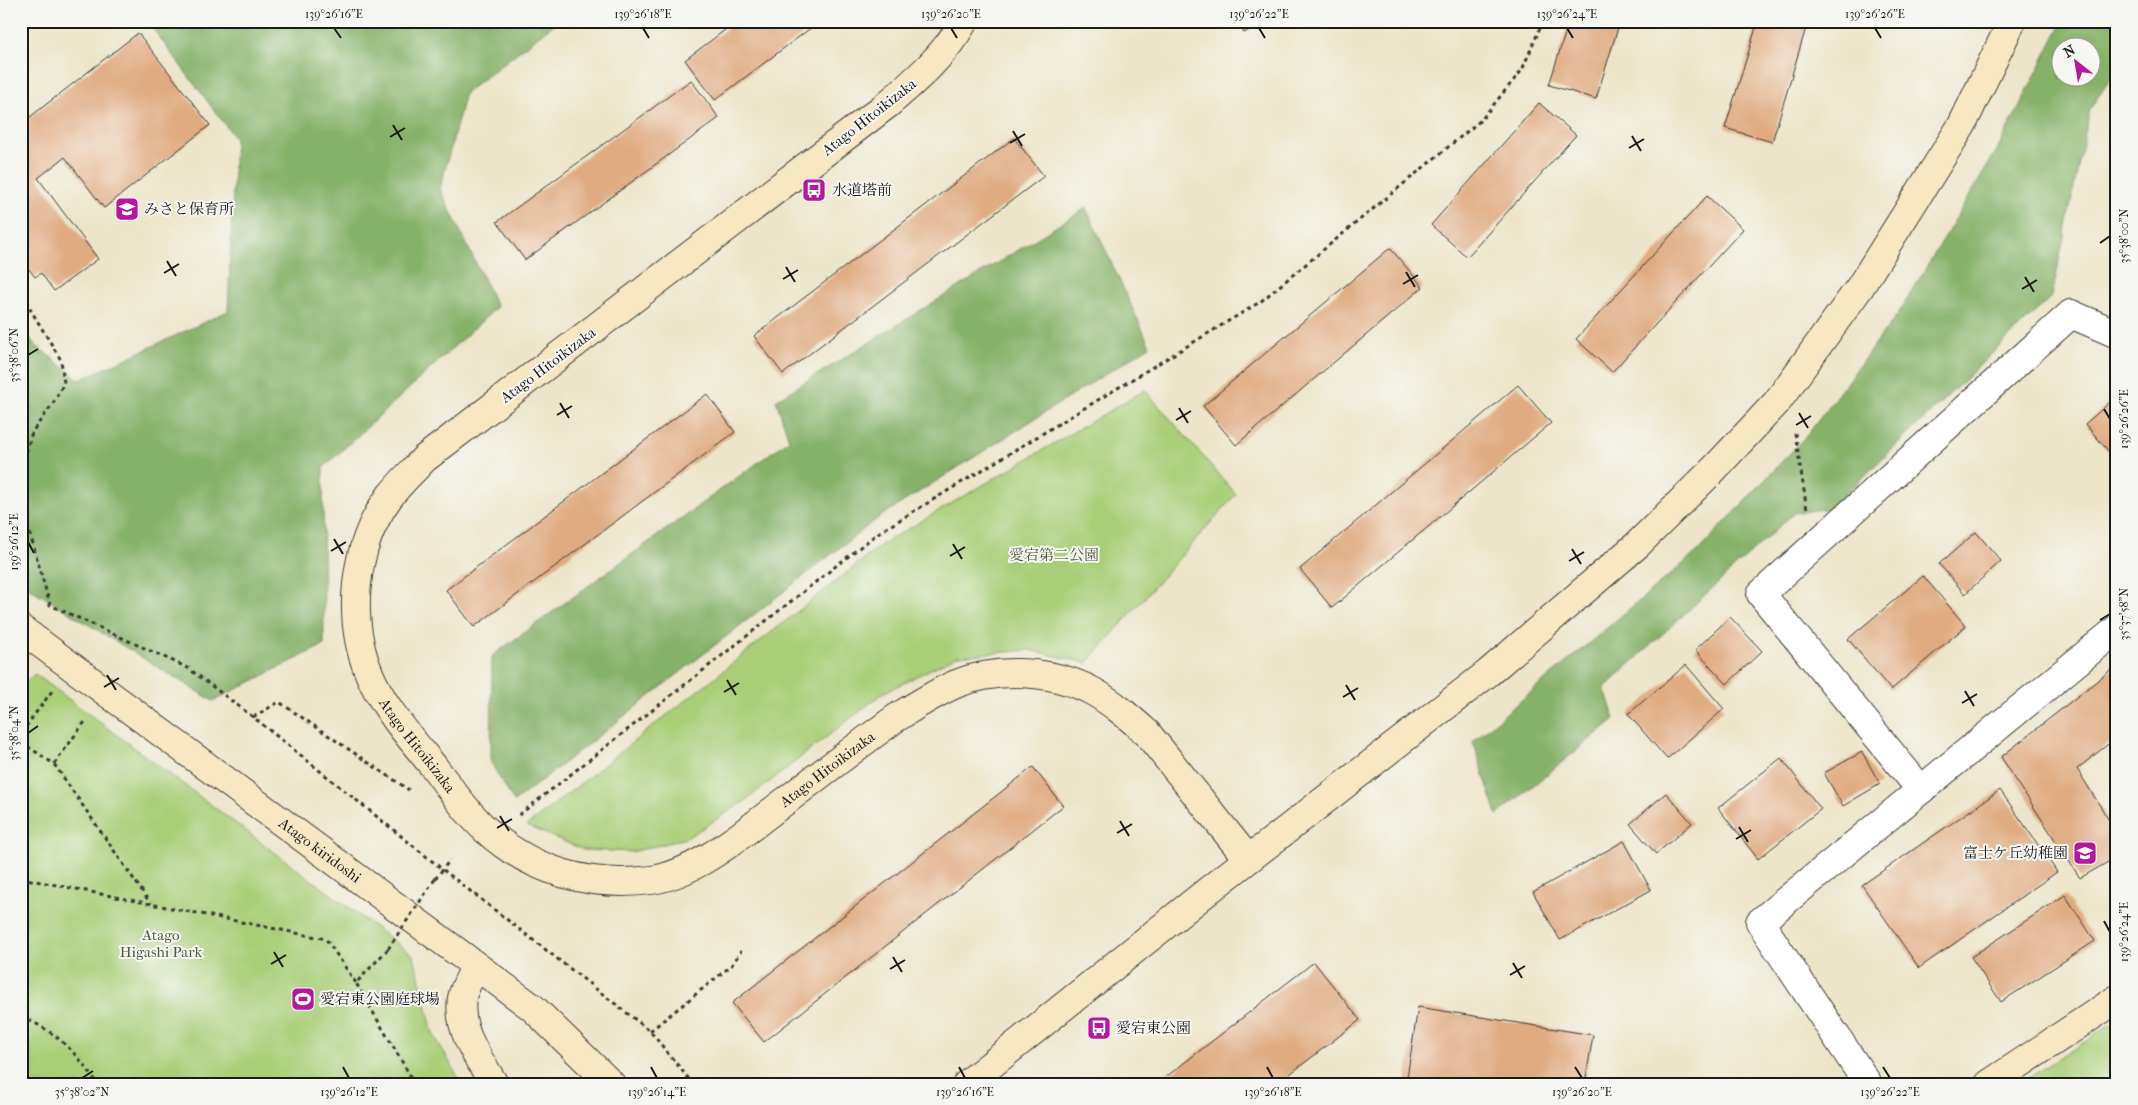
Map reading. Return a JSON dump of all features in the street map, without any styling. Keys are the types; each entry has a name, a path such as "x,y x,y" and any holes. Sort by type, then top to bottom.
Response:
{"street":[{"name":"Atago Hitoikizaka","path":"964,21 954,38 922,74 888,104 424,459 390,496 374,522 363,553 356,584 356,616 361,647 373,681 387,706 486,830 518,854 552,871 586,880 619,882 653,880 680,871 714,853 896,718 926,699 956,684 992,674 1023,673 1048,676 1092,691 1146,733 1248,859"},
{"path":"968,1084 1248,859 1488,674 1630,552 1714,469 1777,402 1860,287 1962,125 2012,21"},
{"path":"1921,790 1761,594 2071,314 2117,334"},
{"name":"Atago kiridoshi","path":"21,629 533,1008 611,1084"},
{"path":"1868,1084 1760,922 2117,629"},
{"path":"476,966 462,997 465,1035 494,1084"},
{"path":"1989,1084 2117,999"}],"path":[{"path":"519,816 878,533 1260,302 1481,120 1522,70 1543,21"},
{"path":"21,294 61,360 64,383 52,405 32,432 21,470"},
{"path":"1795,433 1808,513"},
{"path":"21,502 50,605 188,668 253,717 442,869 650,1031 693,1084"},
{"path":"21,733 56,686"},
{"path":"253,717 279,702 412,792 438,772"},
{"path":"54,764 88,718"},
{"path":"21,742 54,764 151,904"},
{"path":"356,983 388,950 435,879 450,860"},
{"path":"21,878 326,939 356,983 415,1084"},
{"path":"650,1031 731,966 741,951"},
{"path":"21,1017 36,1023 76,1053 98,1084"}],"green space":[{"path":"147,21 558,21 465,93 440,189 497,307 323,468 324,645 213,701 21,583 21,326 35,345 80,380 228,311 235,138"},
{"path":"2063,21 2117,21 2117,69 2090,109 2052,296 1831,508 1794,513 1604,688 1615,719 1497,815 1473,741 1697,552 1808,434 1900,311 1996,152 2050,46 2050,88 2100,88 2100,38 2054,38"},
{"path":"1086,208 1150,346 878,518 514,802 491,763 492,656 789,440 776,400"},
{"name":"愛宕第二公園","path":"1145,390 1236,494 1087,663 1029,650 957,656 883,693 745,801 687,838 632,852 584,850 527,826 884,543"},
{"name":"Atago Higashi Park","path":"35,674 414,956 433,1033 462,1084 21,1084 21,685"},
{"path":"2117,1021 2117,1071 2098,1084 2019,1084"}],"building":[{"path":"737,21 820,21 715,100 685,60"},
{"path":"1237,21 1263,21 1244,33"},
{"path":"1569,21 1620,21 1596,99 1549,85"},
{"path":"1758,21 1808,21 1772,142 1725,128"},
{"path":"138,33 210,125 104,208 65,157 38,178 98,259 54,291 41,273 35,277 21,259 21,124"},
{"path":"691,80 719,118 525,260 497,222"},
{"path":"1539,103 1576,135 1467,257 1431,225"},
{"path":"1014,138 1044,176 783,374 754,336"},
{"path":"1707,196 1743,229 1612,372 1576,339"},
{"path":"1390,248 1423,287 1236,445 1203,406"},
{"path":"1518,385 1551,423 1332,608 1300,569"},
{"path":"707,394 735,432 474,627 446,590"},
{"path":"2117,396 2117,461 2085,424"},
{"path":"1976,532 2001,561 1965,594 1939,564"},
{"path":"1923,576 1966,626 1891,690 1848,639"},
{"path":"1730,617 1762,651 1727,684 1695,650"},
{"path":"1686,665 1724,709 1667,759 1628,714"},
{"name":"富士ケ丘幼稚園","path":"2117,665 2117,737 2077,769 2117,833 2117,857 2080,878 2001,757"},
{"path":"1862,752 1880,784 1843,806 1824,773"},
{"path":"1781,758 1821,809 1758,859 1718,808"},
{"path":"1033,767 1063,806 764,1042 732,1003"},
{"path":"2000,790 2057,872 1919,968 1862,885"},
{"path":"1666,793 1692,823 1656,854 1630,824"},
{"path":"1624,841 1651,890 1560,940 1533,892"},
{"path":"2065,895 2095,941 2001,1002 1971,957"},
{"path":"1314,962 1360,1020 1277,1084 1157,1084"},
{"path":"1418,1007 1593,1035 1585,1084 1406,1084"}],"place":[{"name":"水道塔前","path":"814,190"},
{"name":"みさと保育所","path":"127,209"},
{"name":"富士ケ丘幼稚園","path":"2085,853"},
{"name":"愛宕東公園庭球場","path":"303,999"},
{"name":"愛宕東公園","path":"1099,1028"}]}
